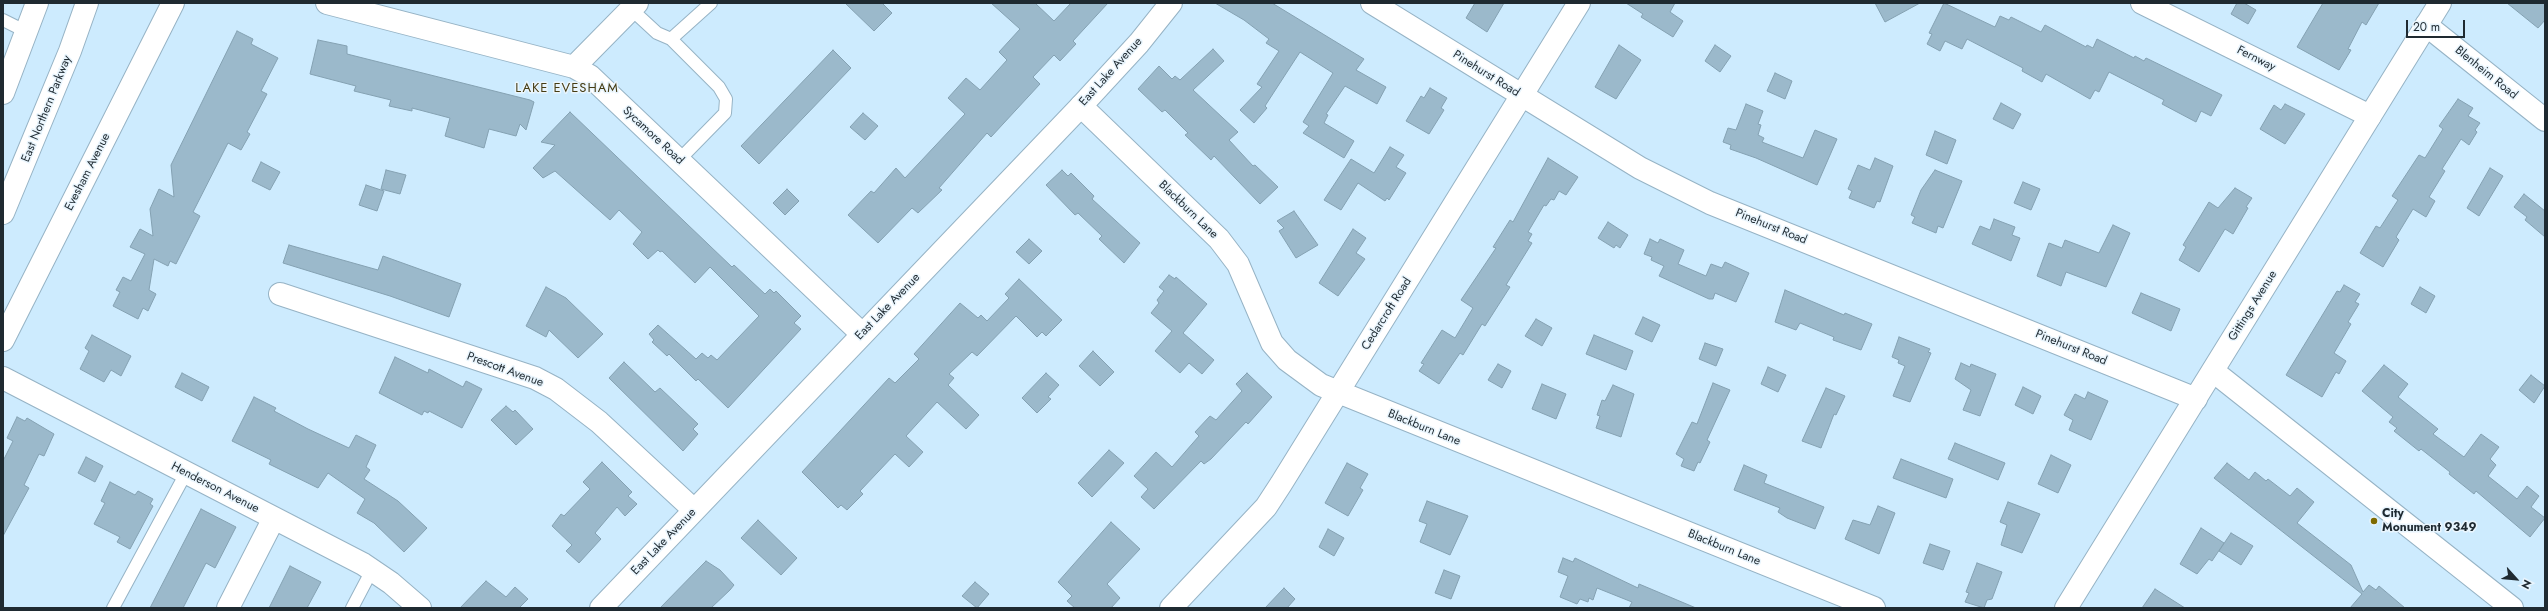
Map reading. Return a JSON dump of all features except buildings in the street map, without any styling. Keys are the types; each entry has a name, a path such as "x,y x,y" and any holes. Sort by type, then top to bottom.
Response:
{"street":[{"path":"3,93 37,3"},
{"name":"East Northern Parkway","path":"3,213 70,51 87,3"},
{"name":"Evesham Avenue","path":"3,340 173,3"},
{"name":"Sycamore Road","path":"327,3 574,67 590,76 862,334"},
{"name":"East Lake Avenue","path":"601,608 1081,106 1139,43 1171,3"},
{"name":"Pinehurst Road","path":"1372,3 1640,168 1710,203 2196,398"},
{"name":"Cedarcroft Road","path":"1171,608 1266,506 1338,393 1579,3"},
{"name":"Fernway","path":"2142,3 2370,116"},
{"name":"Gittings Avenue","path":"2066,608 2440,3"},
{"path":"574,67 634,6"},
{"name":"Blenheim Road","path":"2426,25 2545,120"},
{"name":"Blackburn Lane","path":"1081,106 1229,250 1247,283 1272,343 1287,360 1304,375 1338,393 1874,608"},
{"name":"Prescott Avenue","path":"280,294 535,378 549,386 599,422 694,510"},
{"path":"2213,371 2512,608"},
{"name":"Henderson Avenue","path":"3,378 372,570 390,582 420,608"},
{"path":"228,608 274,518"}],"lane":[{"path":"671,38 711,3"},
{"path":"634,6 657,32 671,38 719,87 726,99 725,113 678,160"},
{"path":"3,20 27,32"},
{"path":"113,608 186,473"},
{"path":"352,608 372,570"}],"place":[{"name":"City Monument 9349","path":"2374,521"}],"district":[{"name":"LAKE EVESHAM","path":"567,89"}]}
